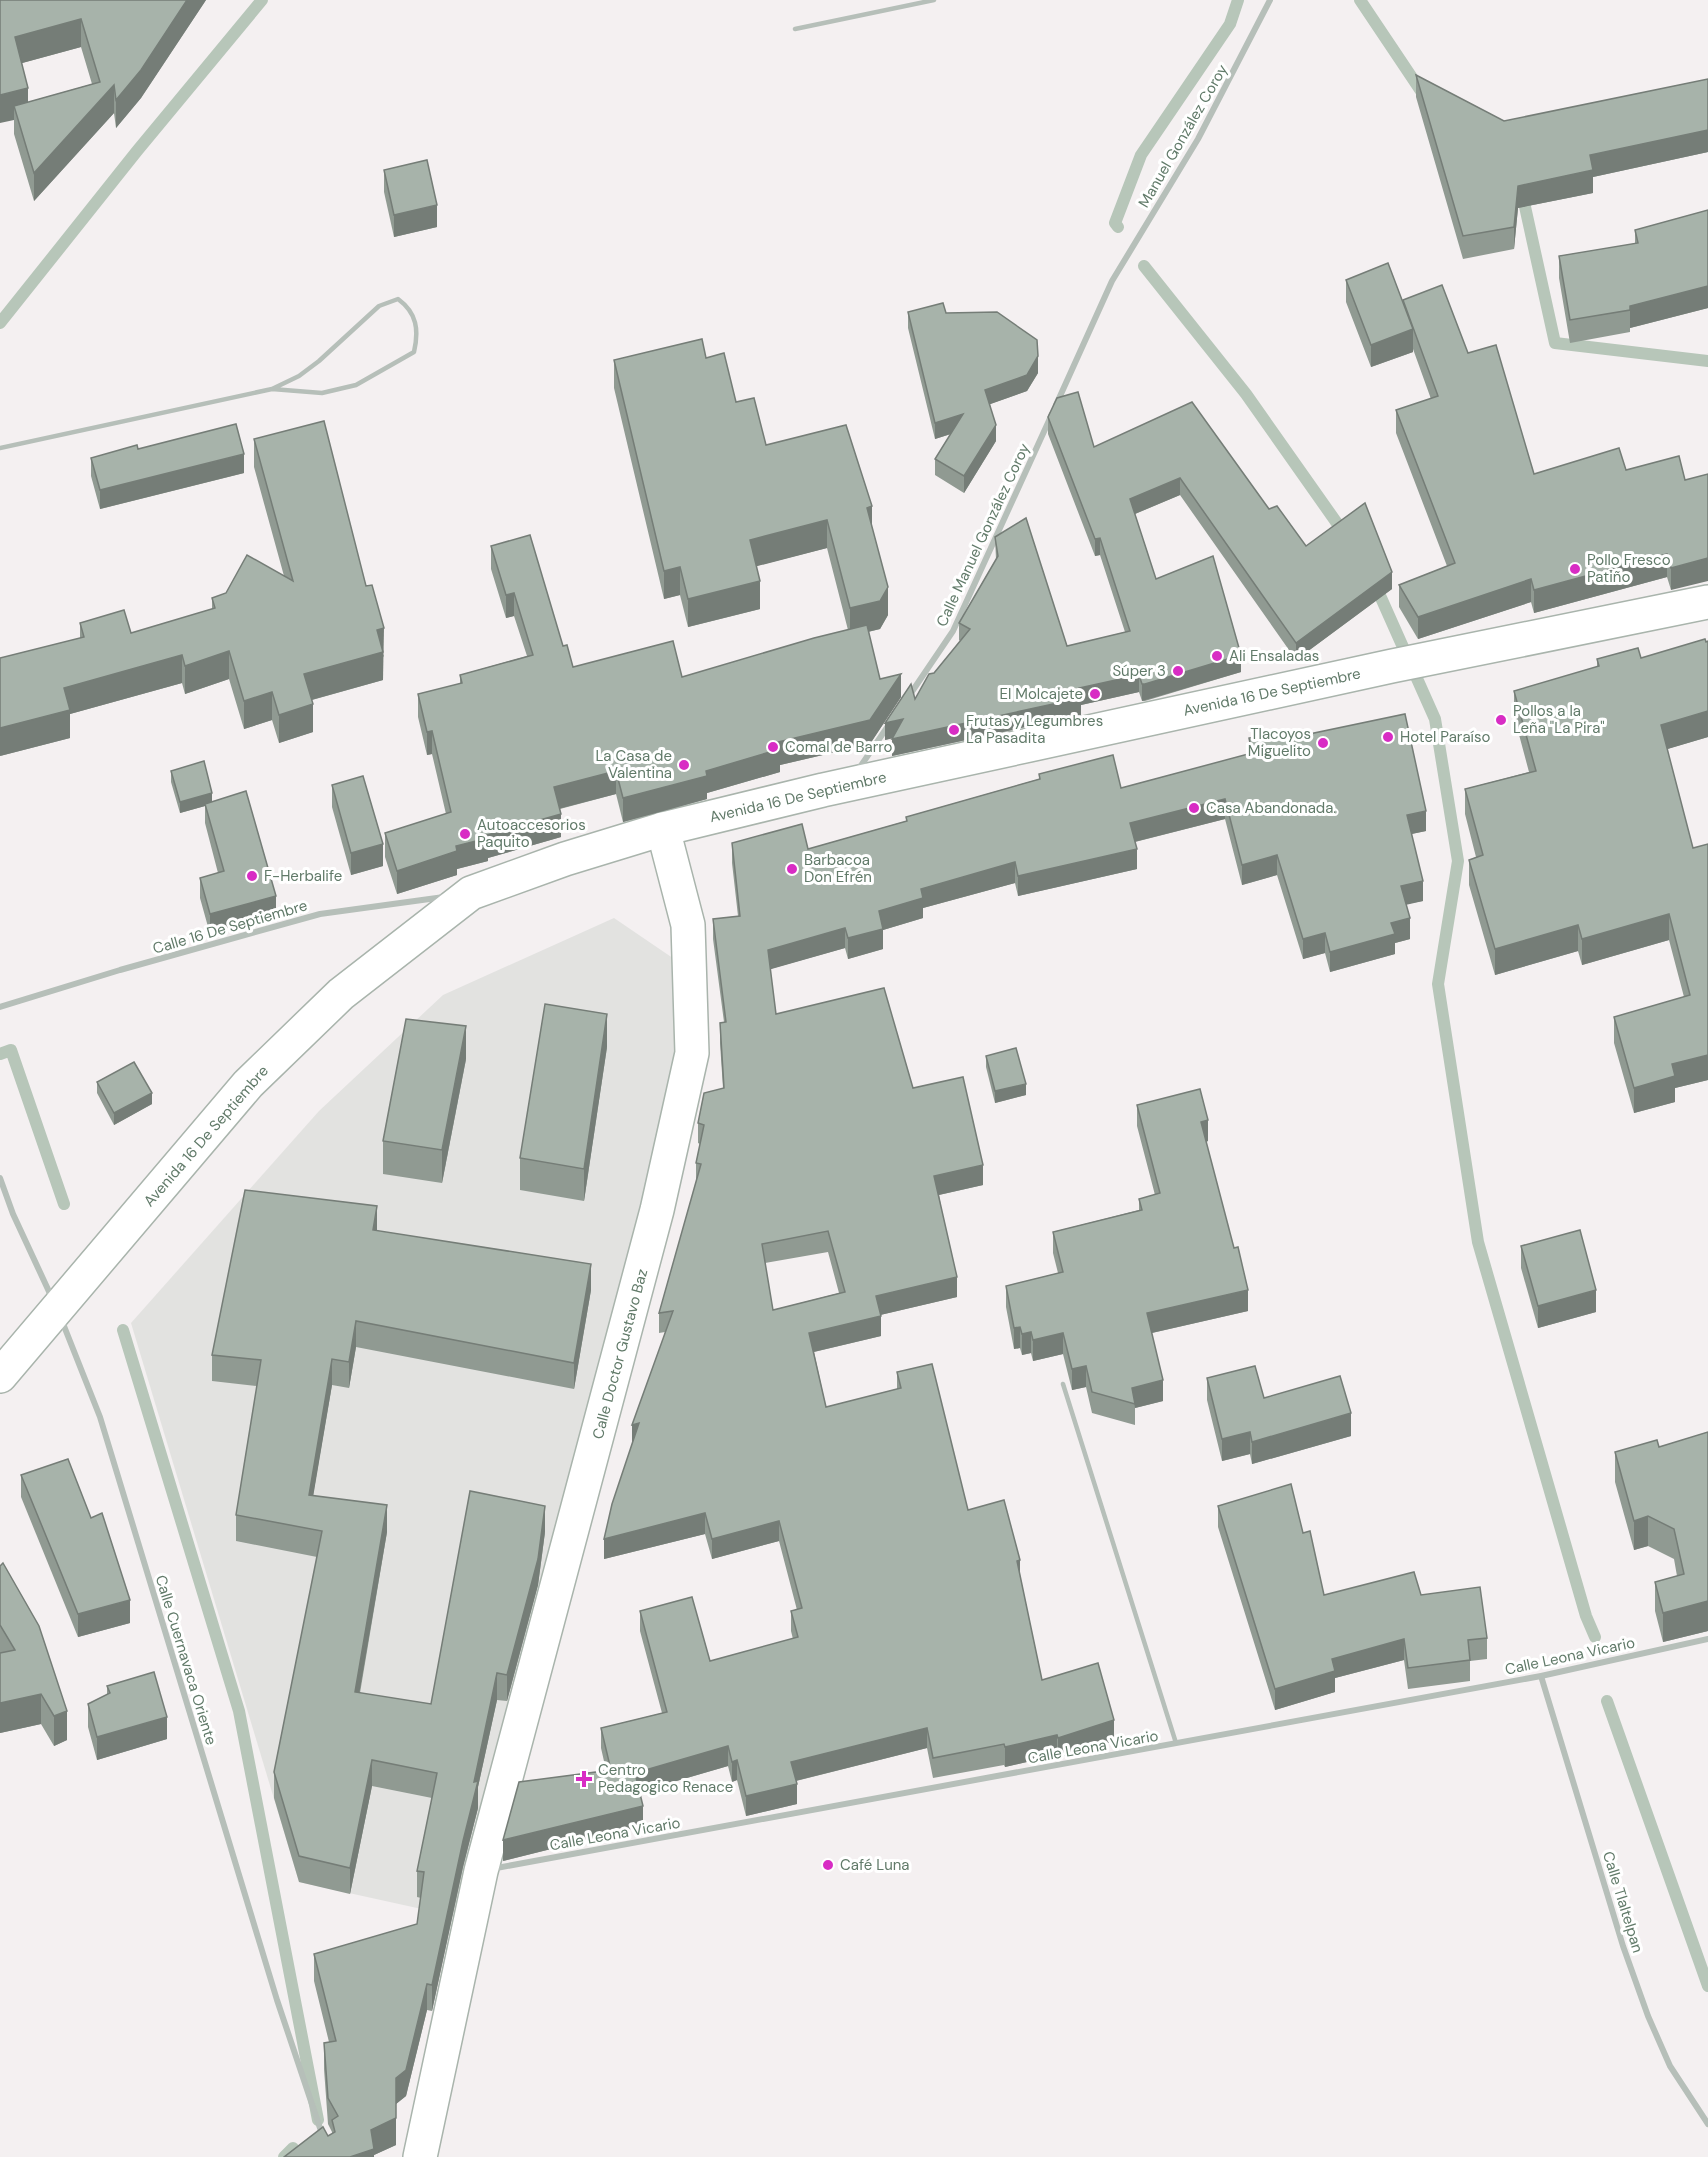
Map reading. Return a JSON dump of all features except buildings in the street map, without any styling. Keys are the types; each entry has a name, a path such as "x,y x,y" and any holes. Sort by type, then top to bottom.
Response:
{"main road":[{"name":"Avenida 16 De Septiembre","path":"0,1376 248,1084 341,994 459,895 663,829 849,784 1454,653 1708,602"},
{"name":"Calle Doctor Gustavo Baz","path":"420,2157 481,1871 642,1267 692,1053 688,925 663,829"}],"street":[{"name":"Manuel González Coroy","path":"1112,281 1198,140 1270,0"},
{"name":"Calle Manuel González Coroy","path":"901,707 953,630 1112,281"},
{"path":"849,784 894,717"},
{"name":"Calle 16 De Septiembre","path":"0,1007 120,970 320,914 459,895"},
{"name":"Calle Cuernavaca Oriente","path":"0,1178 13,1214 57,1310 100,1417 273,1989 326,2146"},
{"name":"Calle Leona Vicario","path":"481,1871 1541,1676 1708,1639"},
{"name":"Calle Tlaltelpan","path":"1541,1676 1623,1946 1648,2016 1670,2066 1708,2124"}],"lane":[{"path":"795,29 933,0"},
{"path":"0,448 272,389 299,376 319,361 379,306 398,299 410,308 418,334 414,352 393,366 356,385 322,393 272,389"},
{"path":"1063,1384 1176,1743"}],"shaded area":[{"path":"614,918 683,965 668,1135 467,1919 299,1882 131,1323 319,1111 443,995"}],"waterway":[{"path":"0,323 137,151 262,0"},
{"path":"1118,227 1115,223 1141,155 1230,24 1238,0"},
{"path":"1360,0 1425,97"},
{"path":"1522,193 1555,343 1708,361"},
{"path":"1144,266 1246,394 1346,536"},
{"path":"1374,582 1435,719 1458,861 1438,984 1478,1242 1586,1616 1595,1637"},
{"path":"0,1054 11,1050 64,1204"},
{"path":"123,1330 239,1711 318,2120"},
{"path":"1607,1701 1708,1986"},
{"path":"284,2157 293,2148"}],"place":[{"name":"Pollo Fresco Patiño","path":"1575,569"},
{"name":"Ali Ensaladas","path":"1217,656"},
{"name":"Súper 3","path":"1178,671"},
{"name":"El Molcajete","path":"1095,694"},
{"name":"Pollos a la Leña \"La Pira\"","path":"1501,720"},
{"name":"Frutas y Legumbres La Pasadita","path":"954,730"},
{"name":"Hotel Paraíso","path":"1388,737"},
{"name":"Tlacoyos Miguelito","path":"1323,743"},
{"name":"Comal de Barro","path":"773,747"},
{"name":"La Casa de Valentina","path":"684,765"},
{"name":"Casa Abandonada.","path":"1194,808"},
{"name":"Autoaccesorios Paquito","path":"465,834"},
{"name":"Barbacoa Don Efrén","path":"792,869"},
{"name":"F-Herbalife","path":"252,876"},
{"name":"Centro Pedagogico Renace","path":"584,1779"},
{"name":"Café Luna","path":"828,1865"}]}
